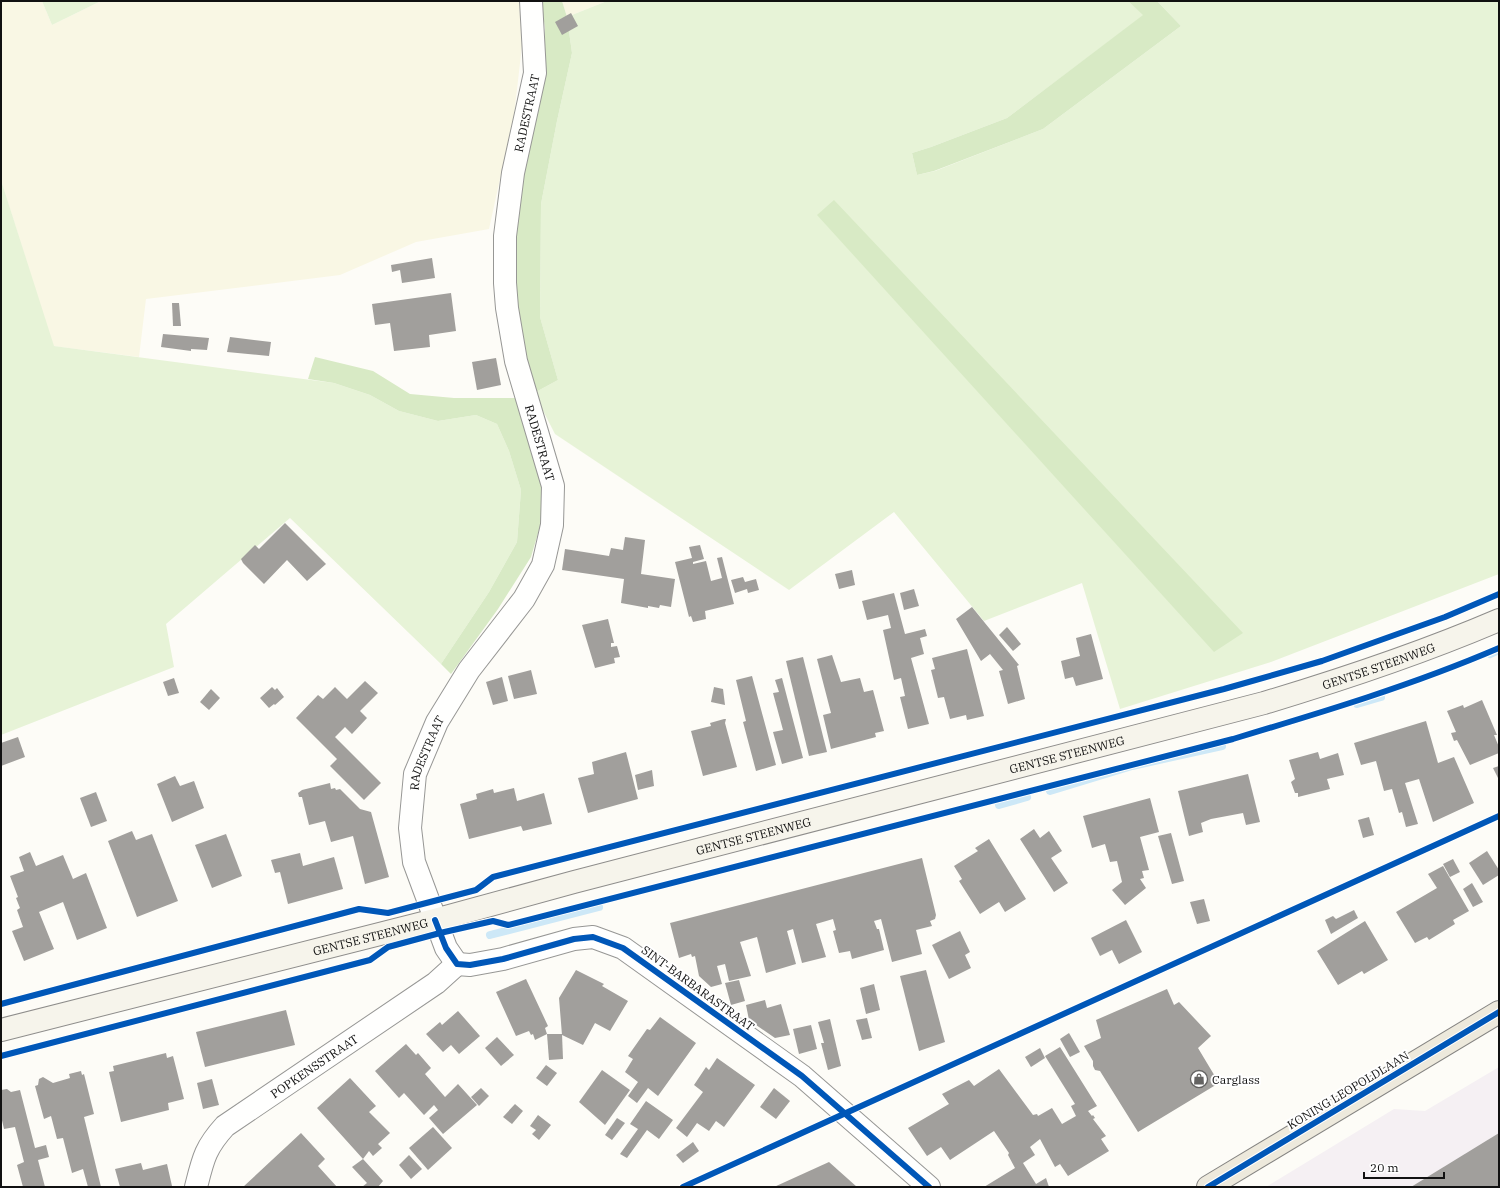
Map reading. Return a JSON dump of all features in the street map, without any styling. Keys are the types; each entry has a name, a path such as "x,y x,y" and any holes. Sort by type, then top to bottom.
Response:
{"main road":[{"name":"KONING LEOPOLDLAAN","path":"1208,1187 1499,1012"}],"street":[{"name":"RADESTRAAT","path":"435,920 414,862 410,828 415,774 437,722 469,670 524,599 544,565 552,525 553,486 516,361 506,308 505,236 513,173 536,73 531,1"},
{"name":"GENTSE STEENWEG","path":"1,1030 435,920 582,880 1264,703 1358,674 1438,646 1499,620"},
{"path":"435,920 446,948 457,964"},
{"name":"SINT-BARBARASTRAAT","path":"457,964 470,965 503,959 574,939 593,937 623,948 802,1076 929,1187"},
{"name":"POPKENSSTRAAT","path":"196,1187 203,1160 209,1147 212,1141 225,1126 436,982 457,964"}],"shaded area":[{"path":"1,1 42,1 52,25 101,1 519,1 522,46 514,115 489,229 416,242 340,275 146,299 139,357 53,346 1,180"},
{"path":"562,1 607,1 567,17"},
{"path":"1499,1067 1499,1187 1266,1187 1394,1109 1425,1111"}],"green space":[{"path":"42,1 101,1 52,25"},
{"path":"541,1 562,1 567,17 572,53 541,204 540,317 558,380 534,393 513,312 512,239 523,171 543,71 545,28"},
{"path":"607,1 1128,1 1144,15 1007,118 912,153 917,175 935,171 1043,129 1181,26 1157,1 1499,1 1499,574 1271,662 1120,709 1082,583 984,621 894,512 789,590 555,434 534,393 558,380 540,317 541,204 572,53 567,17"},
{"path":"1128,1 1157,1 1181,26 1043,129 934,171 917,175 912,153 1007,118 1143,15"},
{"path":"1,180 54,346 334,383 370,395 399,411 438,421 476,415 497,424 509,451 521,490 517,542 489,592 441,664 290,518 166,624 174,667 1,735"},
{"path":"834,200 1243,633 1214,652 817,215"},
{"path":"315,357 373,371 410,394 454,398 515,398 532,444 542,482 541,523 531,557 498,609 451,674 441,664 489,592 517,542 521,490 509,451 497,424 476,415 438,421 399,411 370,395 334,383 308,379"}],"building":[{"path":"571,13 578,26 562,35 555,22"},
{"path":"432,258 435,278 402,283 400,270 392,272 391,265"},
{"path":"451,293 456,331 429,335 430,347 394,351 390,323 375,325 372,304"},
{"path":"172,303 179,303 181,326 173,326"},
{"path":"163,334 209,338 207,350 191,349 191,351 161,347"},
{"path":"230,337 271,342 269,356 227,352"},
{"path":"496,358 501,385 477,390 472,362"},
{"path":"285,523 326,564 307,581 287,560 264,584 243,563 241,559 255,545 259,549"},
{"path":"625,537 645,540 641,574 675,579 671,607 660,605 659,608 648,606 648,608 621,603 624,579 562,570 565,549 609,556 611,548 623,550"},
{"path":"700,545 704,559 693,562 693,564 706,561 711,581 722,578 717,558 722,557 734,604 705,611 706,619 693,622 691,616 689,617 675,562 692,558 689,547"},
{"path":"852,570 855,585 839,589 835,574"},
{"path":"743,577 745,582 756,579 759,590 748,593 747,589 735,593 731,580"},
{"path":"914,589 919,606 904,610 900,593"},
{"path":"894,593 905,634 925,629 927,636 920,638 924,654 911,658 929,724 908,729 900,697 905,696 901,678 894,680 883,630 891,628 888,615 867,620 862,601"},
{"path":"972,607 1019,665 1017,666 1025,699 1008,704 999,671 1003,670 990,654 981,661 956,619"},
{"path":"608,619 614,643 611,643 611,647 617,646 620,657 614,658 615,663 595,668 582,625"},
{"path":"1007,627 1021,644 1013,651 999,635"},
{"path":"1091,634 1103,679 1076,686 1073,677 1065,679 1061,661 1080,656 1076,638"},
{"path":"967,649 984,716 967,720 966,715 950,719 944,697 938,698 931,670 935,669 932,658"},
{"path":"832,655 841,682 860,678 864,692 873,690 884,731 875,733 876,737 831,749 823,715 831,713 817,659"},
{"path":"803,657 827,752 809,756 786,661"},
{"path":"531,670 537,694 514,699 508,676"},
{"path":"752,676 776,765 756,771 743,722 746,721 736,680"},
{"path":"502,677 508,701 493,705 486,682"},
{"path":"174,678 179,693 168,696 163,682"},
{"path":"782,678 803,758 782,764 773,732 783,730 773,693 779,692 775,680"},
{"path":"365,681 378,693 360,711 367,718 352,734 345,727 335,737 381,783 364,800 330,766 337,759 296,718 318,695 323,699 335,687 347,699"},
{"path":"272,687 275,690 277,688 284,697 269,708 260,698"},
{"path":"714,687 723,689 725,705 711,702"},
{"path":"211,689 220,698 209,710 200,702"},
{"path":"1482,700 1497,735 1494,735 1499,747 1499,753 1470,765 1457,740 1454,741 1451,733 1456,732 1447,711 1463,705 1464,708"},
{"path":"726,719 725,723 737,767 703,776 691,731 711,726 710,723"},
{"path":"1426,721 1438,763 1454,757 1474,803 1433,822 1419,779 1405,783 1418,824 1406,827 1402,812 1399,813 1392,789 1384,791 1376,761 1361,765 1354,743"},
{"path":"18,737 25,757 1,766 1,743"},
{"path":"626,752 638,799 588,813 578,778 594,774 592,762"},
{"path":"1318,752 1320,759 1338,753 1344,775 1327,779 1330,789 1298,797 1298,793 1295,793 1291,782 1295,779 1289,760"},
{"path":"1499,766 1499,780 1493,768"},
{"path":"652,770 654,786 638,790 635,775"},
{"path":"1248,774 1260,822 1246,825 1243,813 1211,819 1201,823 1203,832 1189,836 1178,791"},
{"path":"175,776 180,786 194,781 204,808 172,822 157,784"},
{"path":"330,783 331,789 340,789 360,809 371,812 389,877 365,884 353,836 331,842 325,821 309,825 302,797 299,797 298,793 302,790"},
{"path":"514,788 517,801 544,793 552,824 523,831 521,826 469,839 460,804 477,799 476,794 493,789 494,793"},
{"path":"96,792 107,821 91,827 80,798"},
{"path":"1150,798 1159,832 1140,837 1149,870 1142,871 1144,878 1140,879 1146,888 1125,905 1112,890 1122,882 1117,861 1110,862 1105,844 1092,848 1083,816"},
{"path":"1369,817 1374,835 1363,838 1358,820"},
{"path":"1034,829 1040,838 1049,831 1062,851 1051,858 1068,883 1054,892 1020,839"},
{"path":"132,831 136,840 152,834 178,901 137,917 108,841"},
{"path":"1171,833 1184,881 1172,884 1158,836"},
{"path":"226,834 242,876 212,888 195,845"},
{"path":"989,839 1026,899 1005,912 999,902 980,914 959,881 962,879 954,866 978,851 975,848"},
{"path":"1487,851 1499,870 1499,875 1483,885 1469,863"},
{"path":"30,852 36,866 63,855 73,879 86,873 107,928 77,940 63,902 39,912 54,949 24,961 12,931 23,927 17,910 20,908 16,898 18,897 10,876 24,871 19,857"},
{"path":"300,853 303,866 334,857 343,889 288,904 280,872 275,873 271,860"},
{"path":"922,858 936,915 935,919 930,921 932,926 916,930 922,954 892,962 881,919 874,921 877,929 879,929 884,950 852,959 850,951 839,953 833,931 836,930 833,919 816,924 826,957 802,963 793,929 787,931 796,964 766,973 757,937 740,942 751,976 729,981 725,964 717,966 722,984 711,987 699,976 695,956 692,957 691,954 679,958 670,923"},
{"path":"1453,859 1460,872 1450,877 1443,864"},
{"path":"1443,866 1469,911 1453,920 1455,924 1429,940 1427,937 1415,943 1396,912 1437,888 1428,874"},
{"path":"1472,883 1483,902 1473,907 1463,889"},
{"path":"1204,899 1210,921 1197,924 1190,902"},
{"path":"1354,910 1358,918 1331,934 1325,920 1333,916 1336,919"},
{"path":"1126,920 1142,952 1119,964 1112,950 1100,956 1091,938"},
{"path":"1365,921 1388,960 1364,974 1362,971 1338,985 1317,951"},
{"path":"960,931 970,952 965,955 971,968 949,979 932,945"},
{"path":"576,970 604,984 602,986 628,1001 610,1031 595,1023 583,1045 562,1035 559,998"},
{"path":"926,970 945,1042 919,1051 900,976"},
{"path":"526,979 548,1026 545,1028 547,1034 535,1040 533,1034 531,1035 529,1031 516,1036 496,992"},
{"path":"739,980 745,1001 731,1005 725,983"},
{"path":"874,984 880,1010 866,1014 860,988"},
{"path":"1167,989 1174,1005 1179,1002 1211,1036 1198,1048 1219,1083 1138,1132 1100,1071 1095,1070 1093,1061 1084,1046 1101,1038 1096,1020"},
{"path":"765,1000 767,1008 781,1004 790,1035 775,1038 749,1020 746,1005"},
{"path":"286,1010 295,1045 205,1067 196,1032"},
{"path":"458,1011 480,1036 459,1054 451,1045 443,1052 426,1034 440,1022 442,1025"},
{"path":"660,1017 696,1043 658,1096 648,1088 637,1103 628,1096 638,1082 625,1072 633,1059 628,1056 647,1029 650,1030"},
{"path":"867,1018 872,1038 862,1040 856,1020"},
{"path":"830,1019 841,1066 828,1070 821,1043 824,1043 818,1022"},
{"path":"811,1025 817,1049 799,1054 793,1029"},
{"path":"1069,1033 1080,1052 1070,1057 1060,1039"},
{"path":"547,1034 562,1034 563,1059 549,1060"},
{"path":"497,1037 514,1055 501,1066 485,1048"},
{"path":"406,1044 416,1055 418,1053 431,1068 425,1074 445,1097 458,1084 477,1105 443,1134 429,1118 438,1110 434,1105 424,1115 404,1093 399,1098 375,1071"},
{"path":"1060,1047 1097,1106 1088,1111 1092,1116 1093,1115 1095,1118 1093,1119 1106,1136 1101,1139 1109,1151 1068,1176 1060,1164 1055,1167 1040,1139 1030,1147 1035,1155 1023,1163 1036,1184 1046,1178 1049,1187 984,1187 1015,1168 1008,1155 1009,1153 994,1131 950,1160 941,1147 927,1156 908,1128 949,1104 942,1094 969,1080 974,1086 999,1069 1033,1115 1037,1114 1038,1116 1052,1108 1062,1124 1076,1116 1071,1106 1075,1104 1045,1056"},
{"path":"1040,1048 1045,1058 1031,1067 1025,1057"},
{"path":"166,1053 167,1058 173,1056 184,1099 168,1103 169,1110 121,1122 109,1072 114,1071 113,1066"},
{"path":"717,1058 755,1085 724,1127 716,1121 709,1131 697,1123 687,1137 676,1128 703,1092 694,1085 706,1067 709,1070"},
{"path":"546,1065 557,1073 547,1086 536,1078"},
{"path":"602,1070 630,1090 605,1125 579,1102"},
{"path":"81,1071 82,1075 84,1074 94,1114 84,1117 101,1187 88,1187 83,1169 72,1173 63,1138 57,1139 51,1116 44,1119 35,1086 38,1085 39,1079 43,1077 53,1083 70,1078 69,1074"},
{"path":"350,1078 376,1106 369,1112 390,1133 378,1144 382,1148 373,1156 369,1151 363,1159 317,1108"},
{"path":"212,1079 219,1105 203,1109 197,1083"},
{"path":"481,1088 489,1096 479,1106 471,1097"},
{"path":"774,1088 790,1101 776,1119 760,1107"},
{"path":"7,1089 11,1092 20,1090 35,1148 46,1145 49,1157 38,1160 45,1187 23,1187 17,1165 24,1162 15,1127 4,1129 1,1116 1,1090"},
{"path":"646,1101 673,1120 659,1139 647,1130 627,1158 620,1154 638,1129 630,1124"},
{"path":"515,1104 523,1111 512,1124 503,1117"},
{"path":"538,1115 551,1125 539,1140 532,1134 536,1130 530,1126"},
{"path":"617,1118 625,1123 612,1140 605,1135"},
{"path":"433,1127 452,1148 428,1170 409,1148"},
{"path":"301,1133 325,1159 318,1166 337,1187 243,1187"},
{"path":"1499,1133 1499,1187 1411,1187"},
{"path":"693,1142 699,1151 683,1163 676,1155"},
{"path":"409,1155 422,1169 411,1179 399,1165"},
{"path":"363,1159 383,1181 378,1187 362,1187 367,1183 352,1167"},
{"path":"829,1162 857,1187 774,1187"},
{"path":"141,1163 143,1170 167,1164 172,1186 120,1187 115,1169"}],"waterway":[{"path":"1490,654 1499,650"},
{"path":"1357,704 1381,697"},
{"path":"1050,791 1132,766 1222,746"},
{"path":"999,805 1027,797"},
{"path":"490,935 599,907"}],"railway":[{"path":"683,1187 1499,816"}],"cycle path":[{"path":"1,1004 359,909 388,913 476,890 493,877 1224,689 1322,661 1445,617 1499,594"},
{"path":"1,1056 370,960 388,947 440,933 493,921 508,925 1233,739 1401,686 1499,648"},
{"path":"683,1187 1499,816"},
{"path":"435,920 446,948 457,964 470,965 503,959 574,939 593,937 623,948 802,1076 929,1187"},
{"path":"1208,1187 1499,1012"}],"place":[{"name":"Carglass","path":"1199,1079"}]}
